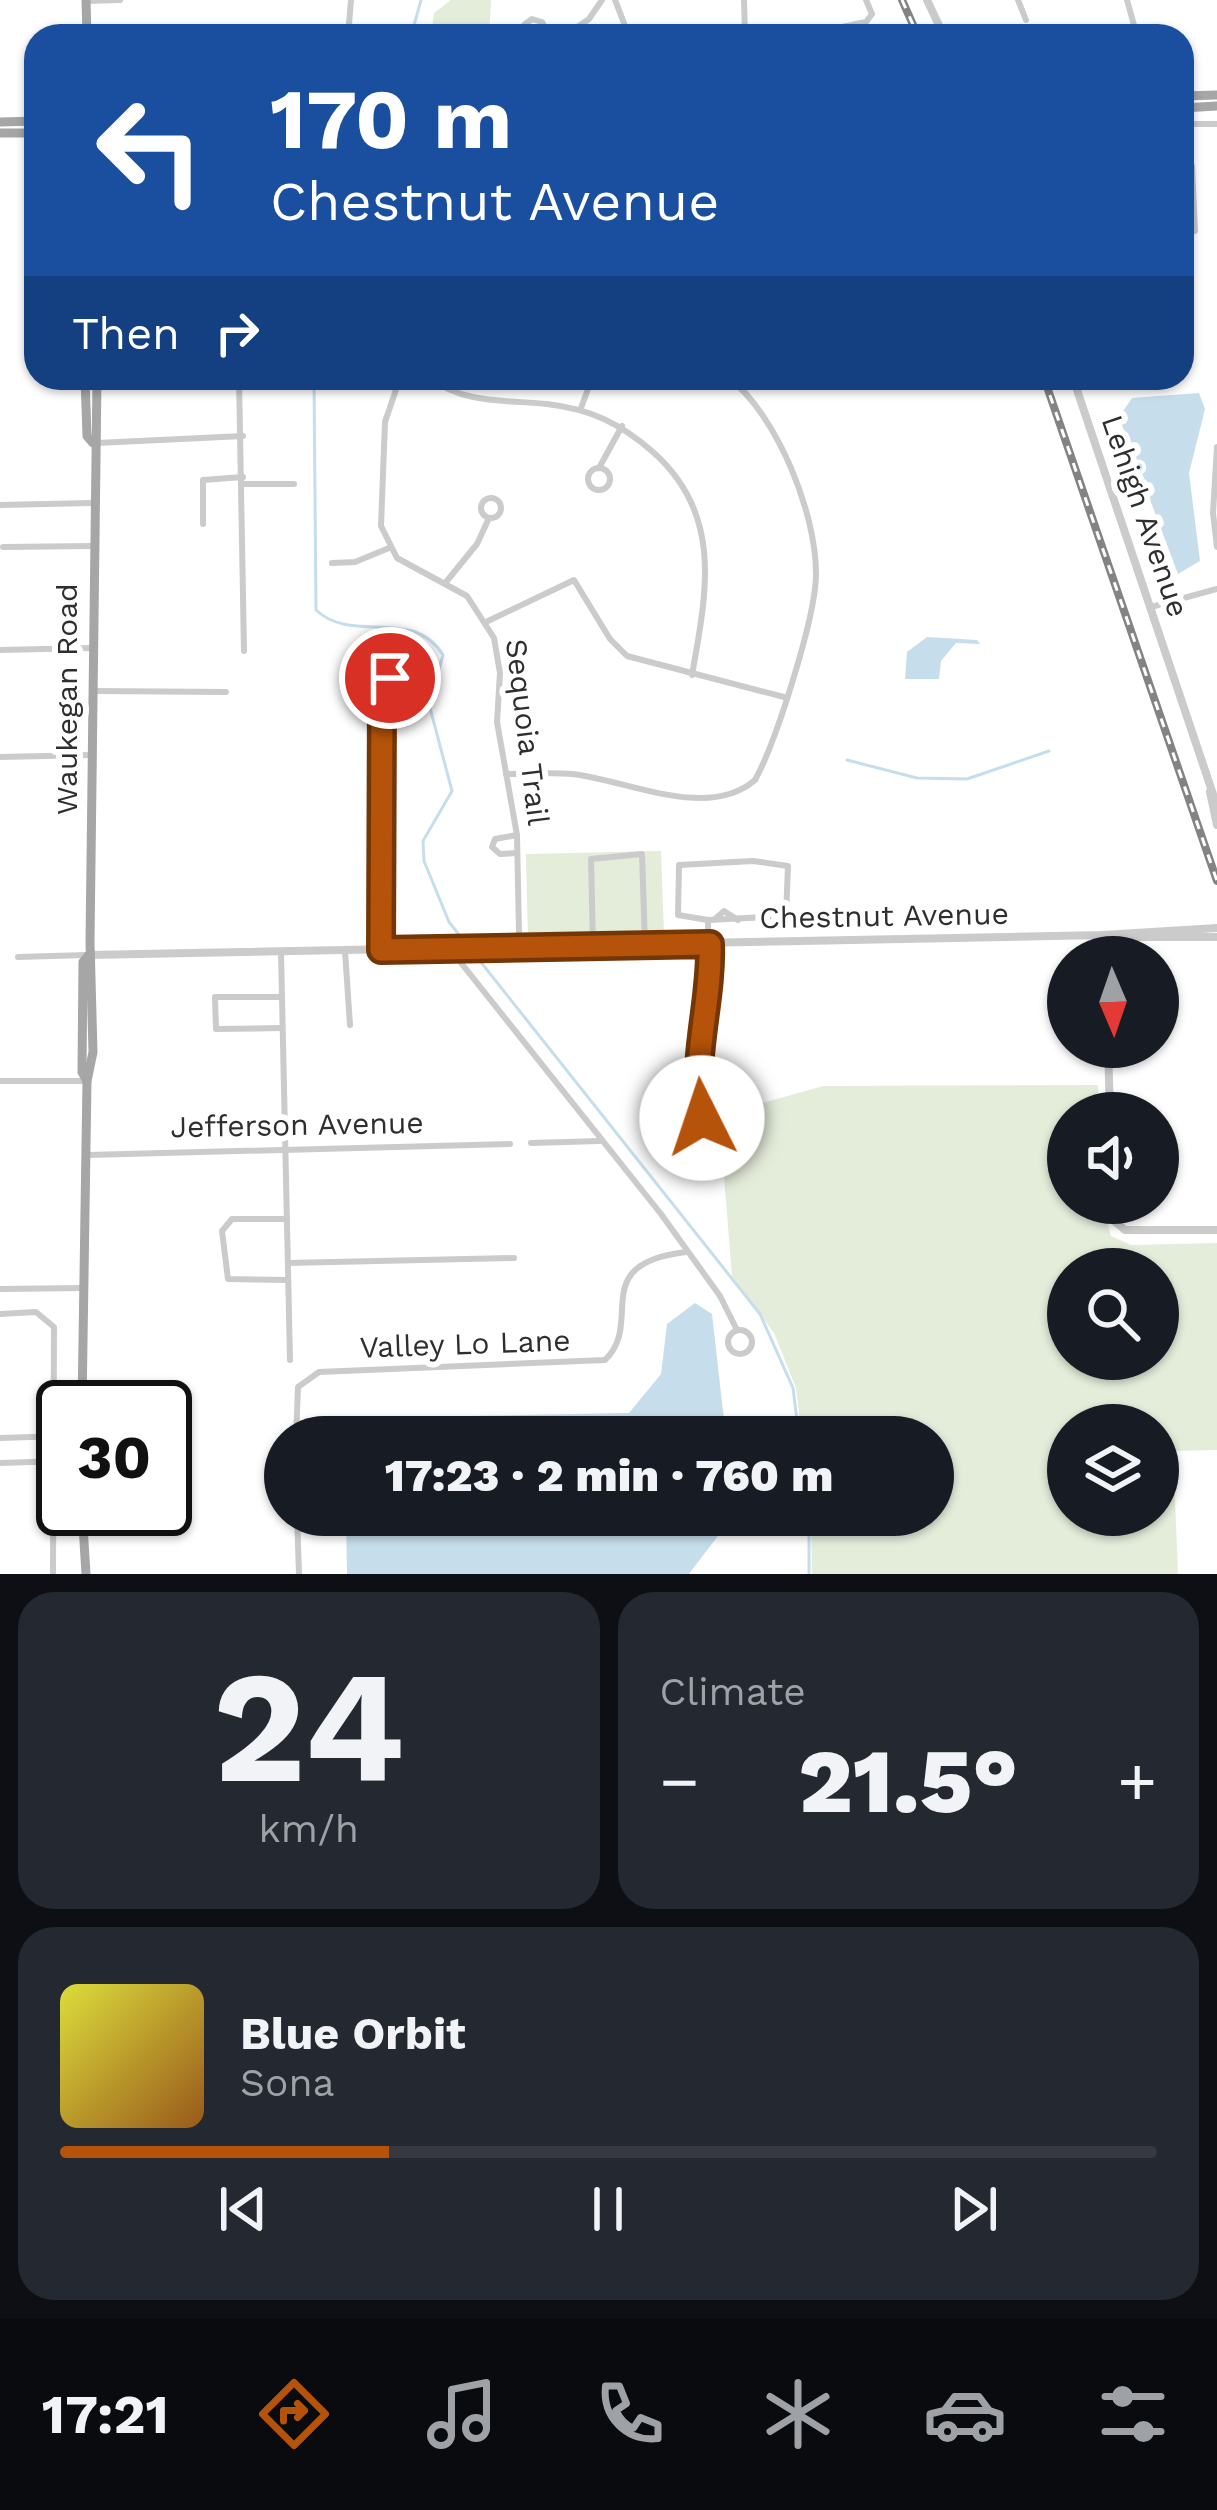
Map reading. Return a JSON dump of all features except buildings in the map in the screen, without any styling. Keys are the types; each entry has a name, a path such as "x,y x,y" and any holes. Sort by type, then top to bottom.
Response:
{"main road":[{"name":"Waukegan Road","path":"85,390 87,436 93,443"},
{"name":"Waukegan Road","path":"82,1380 87,1081 82,1072 82,980 89,955 97,390"},
{"path":"84,1536 86,1574"}],"street":[{"path":"86,1 120,0"},
{"path":"582,24 602,0"},
{"path":"856,24 872,14 866,0"},
{"path":"1018,0 1026,20"},
{"path":"1194,198 1196,231"},
{"path":"240,390 244,650"},
{"path":"332,563 355,562 389,548 380,514 386,422 396,390"},
{"path":"458,390 471,396 581,407 622,426 683,479 700,520 705,561 692,675"},
{"path":"581,407 587,390"},
{"path":"506,774 569,774 682,795 726,796 755,780 814,595 816,560 767,415 741,390"},
{"name":"Lehigh Avenue","path":"1077,390 1217,806"},
{"path":"599,468 622,426"},
{"path":"93,443 243,436"},
{"path":"1217,447 1213,513 1217,547"},
{"path":"203,524 203,480 294,484"},
{"path":"0,505 92,503"},
{"path":"446,582 477,544 489,518"},
{"path":"3,547 92,546"},
{"name":"Sequoia Trail","path":"389,548 408,567 467,596 488,621 499,654 497,722 517,835 519,934"},
{"path":"488,621 574,580 610,639 627,656 784,697"},
{"path":"1151,607 1217,589"},
{"path":"0,650 92,648"},
{"path":"381,950 382,698 393,685 380,674 370,689 382,698"},
{"path":"91,692 226,692"},
{"path":"0,758 91,755"},
{"path":"1210,784 1217,825"},
{"path":"517,835 494,838 492,847 500,854 518,854"},
{"path":"593,946 591,859 641,854 645,945"},
{"path":"785,862 790,912 781,919 711,920 683,917 675,909 675,871 683,863 785,862"},
{"path":"701,1134 696,1069 709,995 711,920"},
{"name":"Chestnut Avenue","path":"18,957 1217,932"},
{"path":"454,949 686,1252 737,1330"},
{"path":"345,951 350,1025"},
{"path":"281,952 290,1360"},
{"path":"282,997 215,997 216,1030 283,1028"},
{"path":"2,1083 87,1081"},
{"path":"531,1143 600,1141"},
{"name":"Jefferson Avenue","path":"86,1155 510,1144"},
{"path":"287,1219 232,1219 222,1231 228,1279 288,1280"},
{"path":"1118,1224 1125,1230 1217,1230"},
{"name":"Valley Lo Lane","path":"297,1416 298,1387 319,1372 605,1360 614,1352 621,1289 644,1262 686,1252"},
{"path":"288,1263 514,1258"},
{"path":"0,1289 84,1288"},
{"path":"0,1313 36,1312 52,1321 53,1380"},
{"path":"0,1438 36,1437"},
{"path":"0,1463 36,1462"},
{"path":"53,1536 53,1574"},
{"path":"298,1536 299,1574"}],"green space":[{"path":"451,0 491,0 490,24 433,24 434,13"},
{"path":"661,851 664,935 528,939 526,854"},
{"path":"1098,1085 1098,1092 1047,1092 1047,1224 1108,1224 1111,1236 1131,1245 1217,1243 1217,1450 1179,1451 1179,1404 1047,1404 1047,1536 1176,1536 1178,1574 812,1574 811,1536 954,1536 954,1416 799,1416 796,1388 774,1333 732,1276 721,1139 735,1111 823,1086"}],"water":[{"path":"1199,393 1205,409 1189,473 1200,561 1178,574 1119,417 1132,398"},
{"path":"927,637 980,644 956,643 941,661 939,679 905,679 907,652"},
{"path":"695,1303 712,1314 724,1416 466,1416 629,1413 661,1374 667,1324"},
{"path":"346,1536 718,1536 689,1574 347,1574"}],"waterway":[{"path":"414,24 421,0"},
{"path":"314,390 316,610 347,625 416,632 443,655 429,704 452,791 423,841 424,861 449,922 760,1314 793,1388 796,1416"},
{"path":"847,760 917,778 967,779 1049,751"},
{"path":"809,1536 809,1574"}],"railway":[{"path":"902,0 913,24"},
{"path":"1048,390 1217,881"}],"route":[{"path":"390,678 392,692 382,698 386,745 379,809 381,950 710,944 709,995 696,1069 702,1118"}]}
